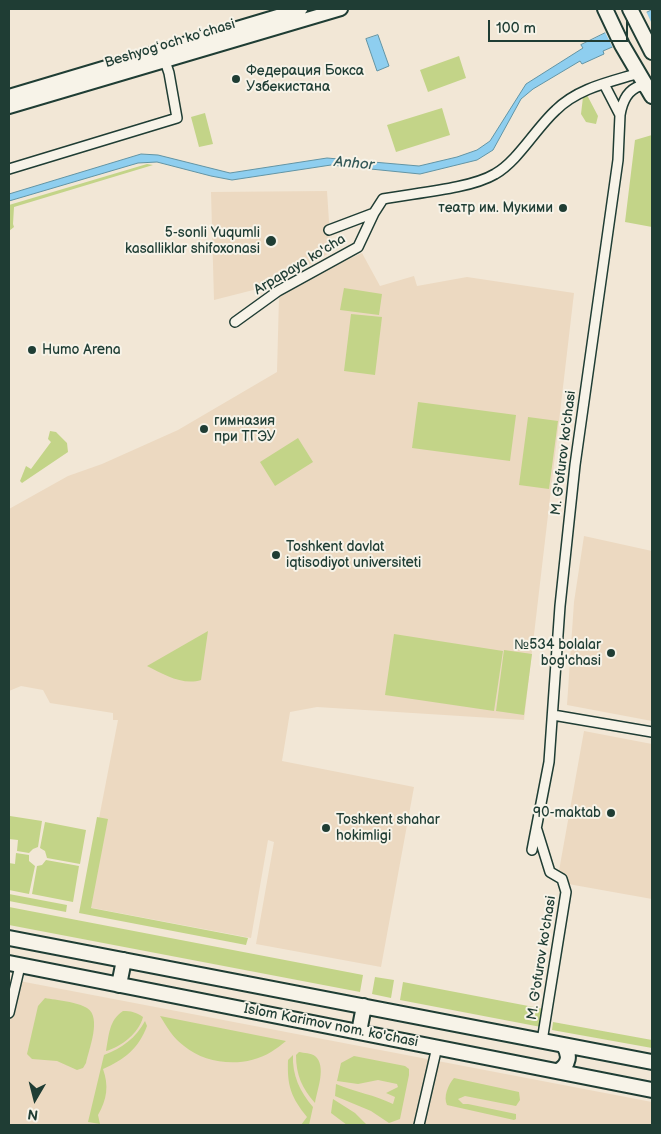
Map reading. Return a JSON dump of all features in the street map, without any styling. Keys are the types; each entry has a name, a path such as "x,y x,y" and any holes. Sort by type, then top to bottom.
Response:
{"main road":[{"name":"Beshyogʻoch koʻchasi","path":"9,96 301,9"},
{"name":"Beshyogʻoch koʻchasi","path":"9,107 341,9"},
{"path":"605,9 622,45 651,92"},
{"path":"632,13 652,52"},
{"name":"Islom Karimov nom. ko'chasi","path":"9,938 652,1062"},
{"path":"119,985 124,960"},
{"name":"Islom Karimov nom. ko'chasi","path":"14,964 652,1090"},
{"path":"359,1032 364,1006"},
{"path":"558,1071 565,1067 568,1060 568,1052 563,1045"}],"street":[{"path":"9,169 178,118 165,61"},
{"name":"Arpapaya ko'cha","path":"235,322 278,291 358,247 374,212 383,199 467,184 495,174 510,162 556,109 566,101 588,89 639,73"},
{"name":"M. G'ofurov ko'chasi","path":"532,850 549,762 560,606 575,465 618,160 620,115 604,84"},
{"path":"620,115 623,104 631,91 640,86 651,92"},
{"path":"329,230 374,212"},
{"path":"553,715 652,732"},
{"name":"M. G'ofurov ko'chasi","path":"536,829 550,872 562,879 566,892 542,1041"},
{"path":"9,1013 14,964"},
{"path":"419,1125 437,1048"}],"shaded area":[{"name":"5-sonli Yuqumli kasalliklar shifoxonasi","path":"327,191 331,252 273,285 214,300 211,192"},
{"name":"Toshkent davlat iqtisodiyot universiteti","path":"362,253 380,286 414,276 417,286 467,277 574,293 524,720 317,707 290,712 282,761 414,787 381,967 256,944 274,842 268,840 251,938 82,906 118,720 113,720 113,713 50,703 43,690 21,686 9,691 9,509 68,476 102,464 178,430 277,372 279,297 324,270"},
{"name":"№534 bolalar bog'chasi","path":"584,536 652,551 652,721 567,705 574,602"},
{"name":"90-maktab","path":"584,731 652,744 652,899 557,882"},
{"path":"9,979 652,1102 652,1125 9,1125"}],"green space":[{"path":"459,56 466,78 428,92 420,70"},
{"path":"587,95 598,116 596,124 586,122 581,114 583,97"},
{"path":"442,108 450,135 396,152 387,125"},
{"path":"205,113 213,144 199,147 191,117"},
{"path":"652,135 652,227 625,222 635,140"},
{"path":"147,164 153,165 14,207 14,227 9,231 9,205"},
{"path":"344,288 382,294 379,315 340,310"},
{"path":"351,314 382,317 375,375 344,371"},
{"path":"418,402 516,415 510,461 412,448"},
{"path":"528,417 558,421 549,489 519,485"},
{"path":"50,431 56,432 67,443 68,452 22,483 20,481 26,466 31,469 51,442 48,439"},
{"path":"298,438 313,462 275,486 260,462"},
{"path":"208,631 201,680 180,680 166,676 147,666"},
{"path":"394,634 503,651 494,711 385,695"},
{"path":"504,650 532,654 524,715 496,711"},
{"path":"10,816 42,821 38,847 29,853 17,851 18,840 9,839"},
{"path":"97,817 108,819 91,908 248,938 246,945 79,913"},
{"path":"45,822 86,830 80,864 47,858 45,851 40,848"},
{"path":"16,853 29,855 29,861 35,866 29,894 9,890 9,863 15,864"},
{"path":"46,860 79,866 73,902 32,894 37,866 42,865"},
{"path":"9,894 67,905 66,912 9,901"},
{"path":"9,907 363,975 360,992 9,925"},
{"path":"375,977 394,980 391,998 372,994"},
{"path":"403,982 544,1009 541,1027 400,1000"},
{"path":"45,998 78,1004 91,1012 94,1018 93,1034 83,1068 77,1070 57,1061 32,1059 27,1054 38,1006"},
{"path":"123,1011 133,1012 143,1017 141,1023 129,1038 118,1046 106,1051 112,1023"},
{"path":"160,1016 286,1041 271,1052 250,1060 226,1062 215,1060 193,1052 180,1043"},
{"path":"145,1021 147,1026 144,1034 135,1047 118,1062 103,1069 106,1092 98,1115 100,1124 88,1122 104,1055 128,1042"},
{"path":"553,1022 652,1040 652,1048 552,1030"},
{"path":"299,1052 315,1056 319,1060 321,1072 315,1103 303,1086 299,1075 296,1055"},
{"path":"293,1055 298,1083 313,1107 309,1125 301,1125 307,1117 297,1103 289,1084 288,1060"},
{"path":"354,1056 405,1066 409,1069 400,1119 389,1123 371,1111 335,1096 336,1084 393,1104 395,1097 386,1093 398,1087 397,1084 378,1080 358,1084 337,1081 341,1063"},
{"path":"454,1078 519,1092 520,1100 516,1106 465,1096 458,1099 463,1104 516,1114 516,1119 447,1105 447,1091"},
{"path":"333,1099 355,1113 367,1125 347,1125 331,1113"}],"water":[{"name":"Anhor","path":"652,10 652,30 603,51 604,54 582,64 580,61 533,89 521,99 493,150 477,160 420,174 331,165 232,180 157,162 138,163 9,201 9,194 141,154 158,155 230,173 327,158 419,166 457,157 477,150 490,141 526,84 583,48 581,45"},
{"path":"378,35 389,66 377,71 366,39"}],"pier":[{"path":"646,11 652,24 652,31 614,50 605,32"}],"place":[{"name":"Федерация Бокса Узбекистана","path":"236,79"},
{"name":"театр им. Мукими","path":"563,208"},
{"name":"5-sonli Yuqumli kasalliklar shifoxonasi","path":"271,241"},
{"name":"Humo Arena","path":"32,350"},
{"name":"гимназия при ТГЭУ","path":"204,429"},
{"name":"Toshkent davlat iqtisodiyot universiteti","path":"276,555"},
{"name":"№534 bolalar bog'chasi","path":"611,653"},
{"name":"90-maktab","path":"611,813"},
{"name":"Toshkent shahar hokimligi","path":"326,828"}]}
